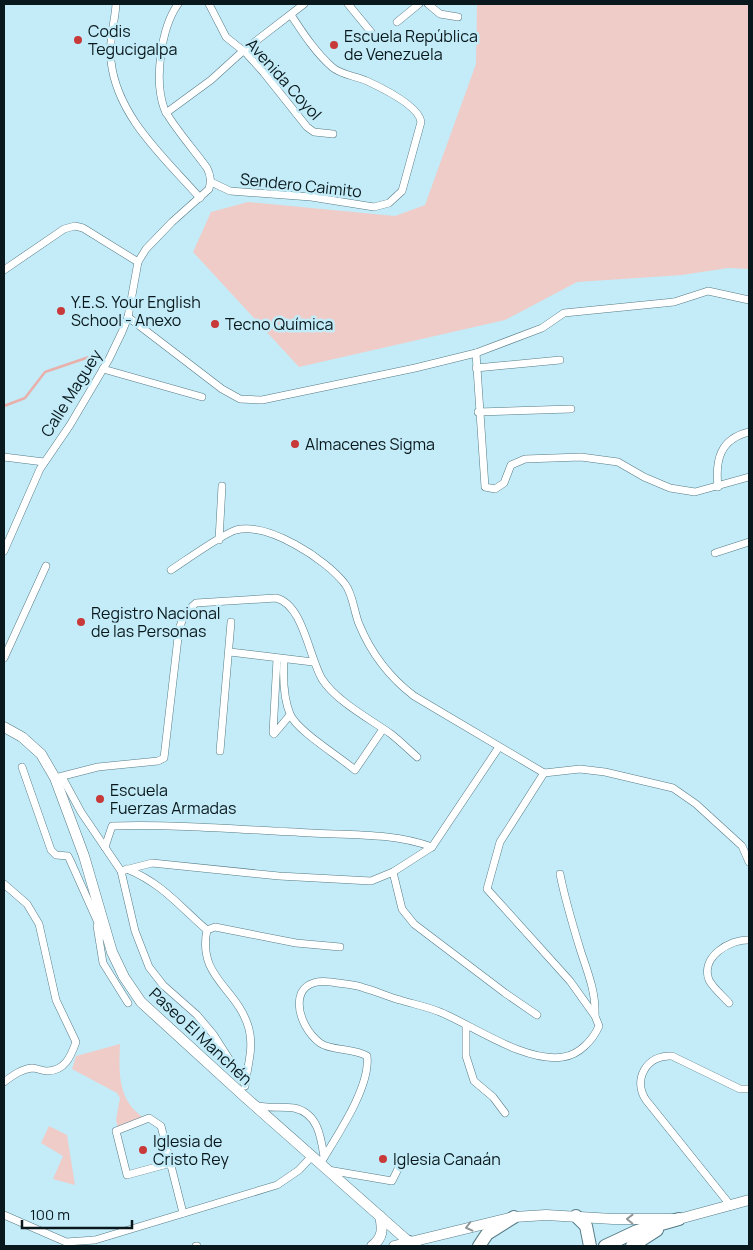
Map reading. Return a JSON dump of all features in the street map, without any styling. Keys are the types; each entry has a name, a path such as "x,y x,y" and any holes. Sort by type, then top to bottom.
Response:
{"highway":[{"path":"576,1216 586,1226 590,1241"},
{"path":"479,1246 487,1234 514,1217"},
{"path":"605,1246 637,1230 679,1220"},
{"path":"632,1246 652,1232 679,1220"}],"street":[{"path":"116,4 110,50 115,79 122,96 134,121 145,136 200,198"},
{"path":"178,4 166,27 160,69 162,96 166,112 207,168 211,175 211,182"},
{"name":"Avenida Coyol","path":"209,4 226,37 243,51 264,73 307,127 314,132 333,134"},
{"path":"166,112 211,80 243,51 304,4"},
{"path":"348,4 371,32"},
{"path":"397,22 419,4"},
{"path":"428,4 440,14 458,17"},
{"name":"Sendero Caimito","path":"211,182 230,191 311,197 374,207 399,196 404,185 411,153 421,122 416,110 367,81 333,68 306,38 291,15"},
{"name":"Calle Maguey","path":"4,551 44,462 70,425 103,369 128,317 138,262 146,249 209,190 211,182"},
{"path":"4,270 64,229 75,226 83,228 138,262"},
{"path":"128,317 222,389 240,399 262,400 285,397 476,353 542,328 564,313 674,302 708,291 749,300"},
{"path":"476,353 478,412 485,487 489,489 495,489 504,483 511,465 525,459 581,457 618,462 644,477 670,488 695,492 749,477"},
{"path":"476,368 560,360"},
{"path":"103,369 202,397"},
{"path":"478,412 571,408"},
{"path":"718,487 716,466 720,456 729,442 740,434 749,432"},
{"path":"4,457 44,462"},
{"path":"219,540 222,486"},
{"path":"171,570 234,531 250,528 275,534 324,564 346,585 358,624 384,670 394,681 447,717 544,773 580,768 673,788 696,804 742,846 749,862"},
{"path":"715,553 749,542"},
{"path":"4,658 46,566"},
{"path":"245,1084 213,1034 197,1015 163,985 149,967 135,931 124,870 105,847 58,777 98,767 158,761 164,758 179,629 185,613 196,603 276,598 283,600 293,610 323,681 335,693 417,757"},
{"path":"220,751 230,652 231,622"},
{"path":"230,652 314,662"},
{"path":"280,659 290,715 299,726 355,770 383,729"},
{"path":"280,659 274,734 290,715"},
{"name":"Paseo El Manchén","path":"4,727 22,737 41,754 58,777 84,856 112,952 124,977 141,1002 248,1101 324,1164 412,1244"},
{"path":"124,870 152,863 279,876 358,882 371,881 393,872 432,847 499,747"},
{"path":"22,767 51,850 56,855 68,856 112,952"},
{"path":"324,1164 357,1097 368,1064 367,1056 321,1044 301,1017 299,1000 303,990 310,984 323,981 363,987 440,1012 510,1047 563,1058 575,1053 595,1035 599,1026 595,1016 570,981 487,889 500,842 544,773"},
{"path":"105,847 112,826 142,825 221,827 368,837 418,842 432,847"},
{"path":"124,870 144,876 177,900 207,930"},
{"path":"393,872 402,909 414,924 510,997 537,1015"},
{"path":"560,874 564,896 590,977 595,1004 595,1016"},
{"path":"4,884 27,904 39,924 54,993 76,1042 71,1058 62,1066 49,1071 32,1068 17,1073 4,1082"},
{"path":"96,920 103,963 128,1003"},
{"path":"207,930 215,927 296,943 340,947"},
{"path":"207,930 204,944 206,959 213,974 236,1001 249,1028 252,1047 245,1084 248,1101 275,1108 294,1108 306,1112 316,1123 322,1139 324,1164"},
{"path":"729,1003 710,982 707,972 708,964 714,955 724,947 734,942 749,940"},
{"path":"466,1026 466,1056 474,1081 493,1097 505,1113"},
{"path":"731,1206 640,1092 640,1081 642,1072 648,1064 664,1056 672,1056 740,1089 749,1089"},
{"path":"171,1163 127,1175 116,1131 149,1118 161,1126 171,1163 183,1213"},
{"path":"4,1215 65,1244 95,1240 277,1184 299,1170 312,1156"},
{"path":"324,1164 392,1181 403,1159"},
{"path":"394,1246 412,1244 514,1217 576,1216 613,1219 679,1220 749,1200"},
{"path":"372,1246 381,1237 383,1228 380,1216"},
{"path":"387,1246 394,1233 391,1226"}],"shaded area":[{"path":"477,4 749,4 749,269 728,268 682,275 577,282 505,320 299,367 193,252 211,212 248,202 395,216 425,205 476,64"},
{"path":"120,1044 120,1075 124,1094 135,1111 144,1118 118,1128 116,1120 120,1098 117,1093 72,1069 76,1056"},
{"path":"49,1126 67,1135 75,1185 53,1179 63,1156 41,1143"}],"waterway":[{"path":"4,406 25,398 45,372 92,356"}],"place":[{"name":"Codis Tegucigalpa","path":"78,40"},
{"name":"Escuela República de Venezuela","path":"334,45"},
{"name":"Y.E.S. Your English School - Anexo","path":"61,311"},
{"name":"Tecno Química","path":"215,324"},
{"name":"Almacenes Sigma","path":"295,444"},
{"name":"Registro Nacional de las Personas","path":"81,622"},
{"name":"Escuela Fuerzas Armadas","path":"100,799"},
{"name":"Iglesia de Cristo Rey","path":"143,1150"},
{"name":"Iglesia Canaán","path":"383,1159"}]}
